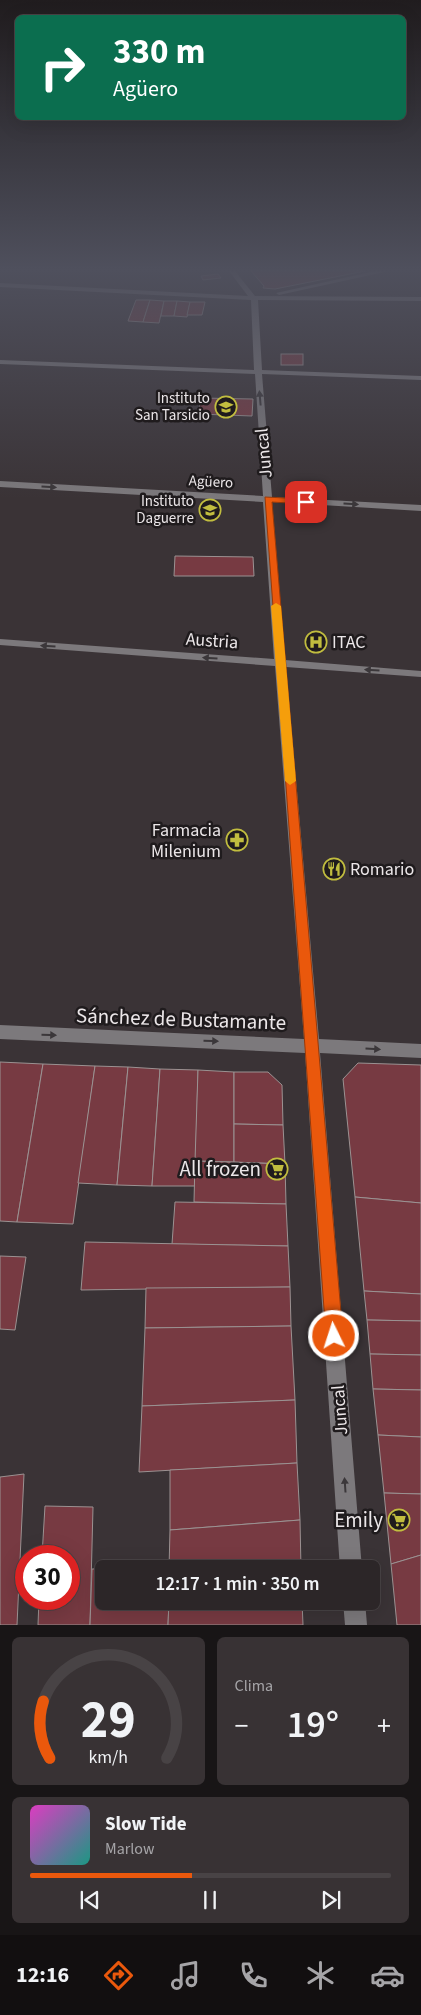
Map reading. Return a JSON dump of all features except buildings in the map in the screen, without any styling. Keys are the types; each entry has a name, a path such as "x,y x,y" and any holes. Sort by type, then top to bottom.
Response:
{"street":[{"name":"Juncal","path":"257,347 350,1560"},
{"path":"0,362 421,378"},
{"name":"Agüero","path":"0,484 421,508"},
{"name":"Austria","path":"0,642 421,674"},
{"name":"Sánchez de Bustamante","path":"0,1032 421,1051"},
{"path":"355,1610 356,1625"}],"slow traffic":[{"path":"276,606 290,781"}],"place":[{"name":"Instituto San Tarsicio","path":"226,407"},
{"name":"Instituto Daguerre","path":"210,510"},
{"name":"ITAC","path":"316,642"},
{"name":"Farmacia Milenium","path":"237,840"},
{"name":"Romario","path":"334,869"},
{"name":"All frozen","path":"277,1169"},
{"name":"Emily","path":"399,1520"}],"route":[{"path":"306,502 268,499 334,1336"}]}
